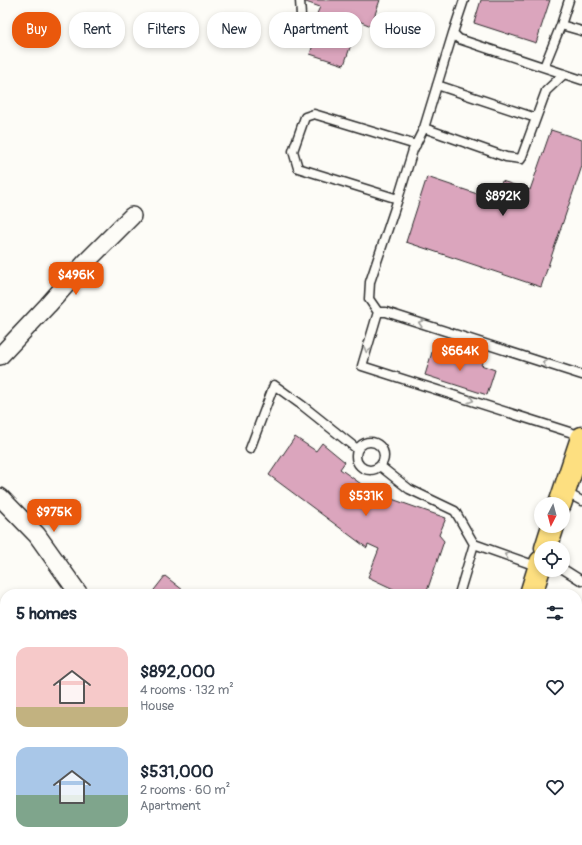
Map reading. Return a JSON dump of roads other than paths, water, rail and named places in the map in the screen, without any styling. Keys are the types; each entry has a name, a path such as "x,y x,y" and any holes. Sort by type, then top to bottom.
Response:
{"main road":[{"path":"569,497 582,437"},
{"path":"532,589 536,577"}],"street":[{"path":"0,356 87,261 132,216"},
{"path":"0,497 37,535 75,589"}],"lane":[{"path":"300,0 301,12"},
{"path":"378,312 369,299 370,282 413,150 424,128 464,0"},
{"path":"544,67 561,25 569,0"},
{"path":"561,25 582,31"},
{"path":"453,32 459,39 582,80"},
{"path":"424,128 506,157 521,159 546,91 564,74"},
{"path":"437,85 536,118"},
{"path":"398,199 298,168 293,151 305,118 314,114 416,145"},
{"path":"378,312 386,312 582,375"},
{"path":"378,312 362,366 582,437"},
{"path":"250,449 274,386 303,406 357,449"},
{"path":"368,441 372,441 383,449 383,463 375,469 365,470 358,464 356,459 355,454 357,449 360,445 368,441"},
{"path":"380,466 409,489 454,511 474,544 534,557"},
{"path":"460,589 474,544"},
{"path":"570,573 582,581"}]}
